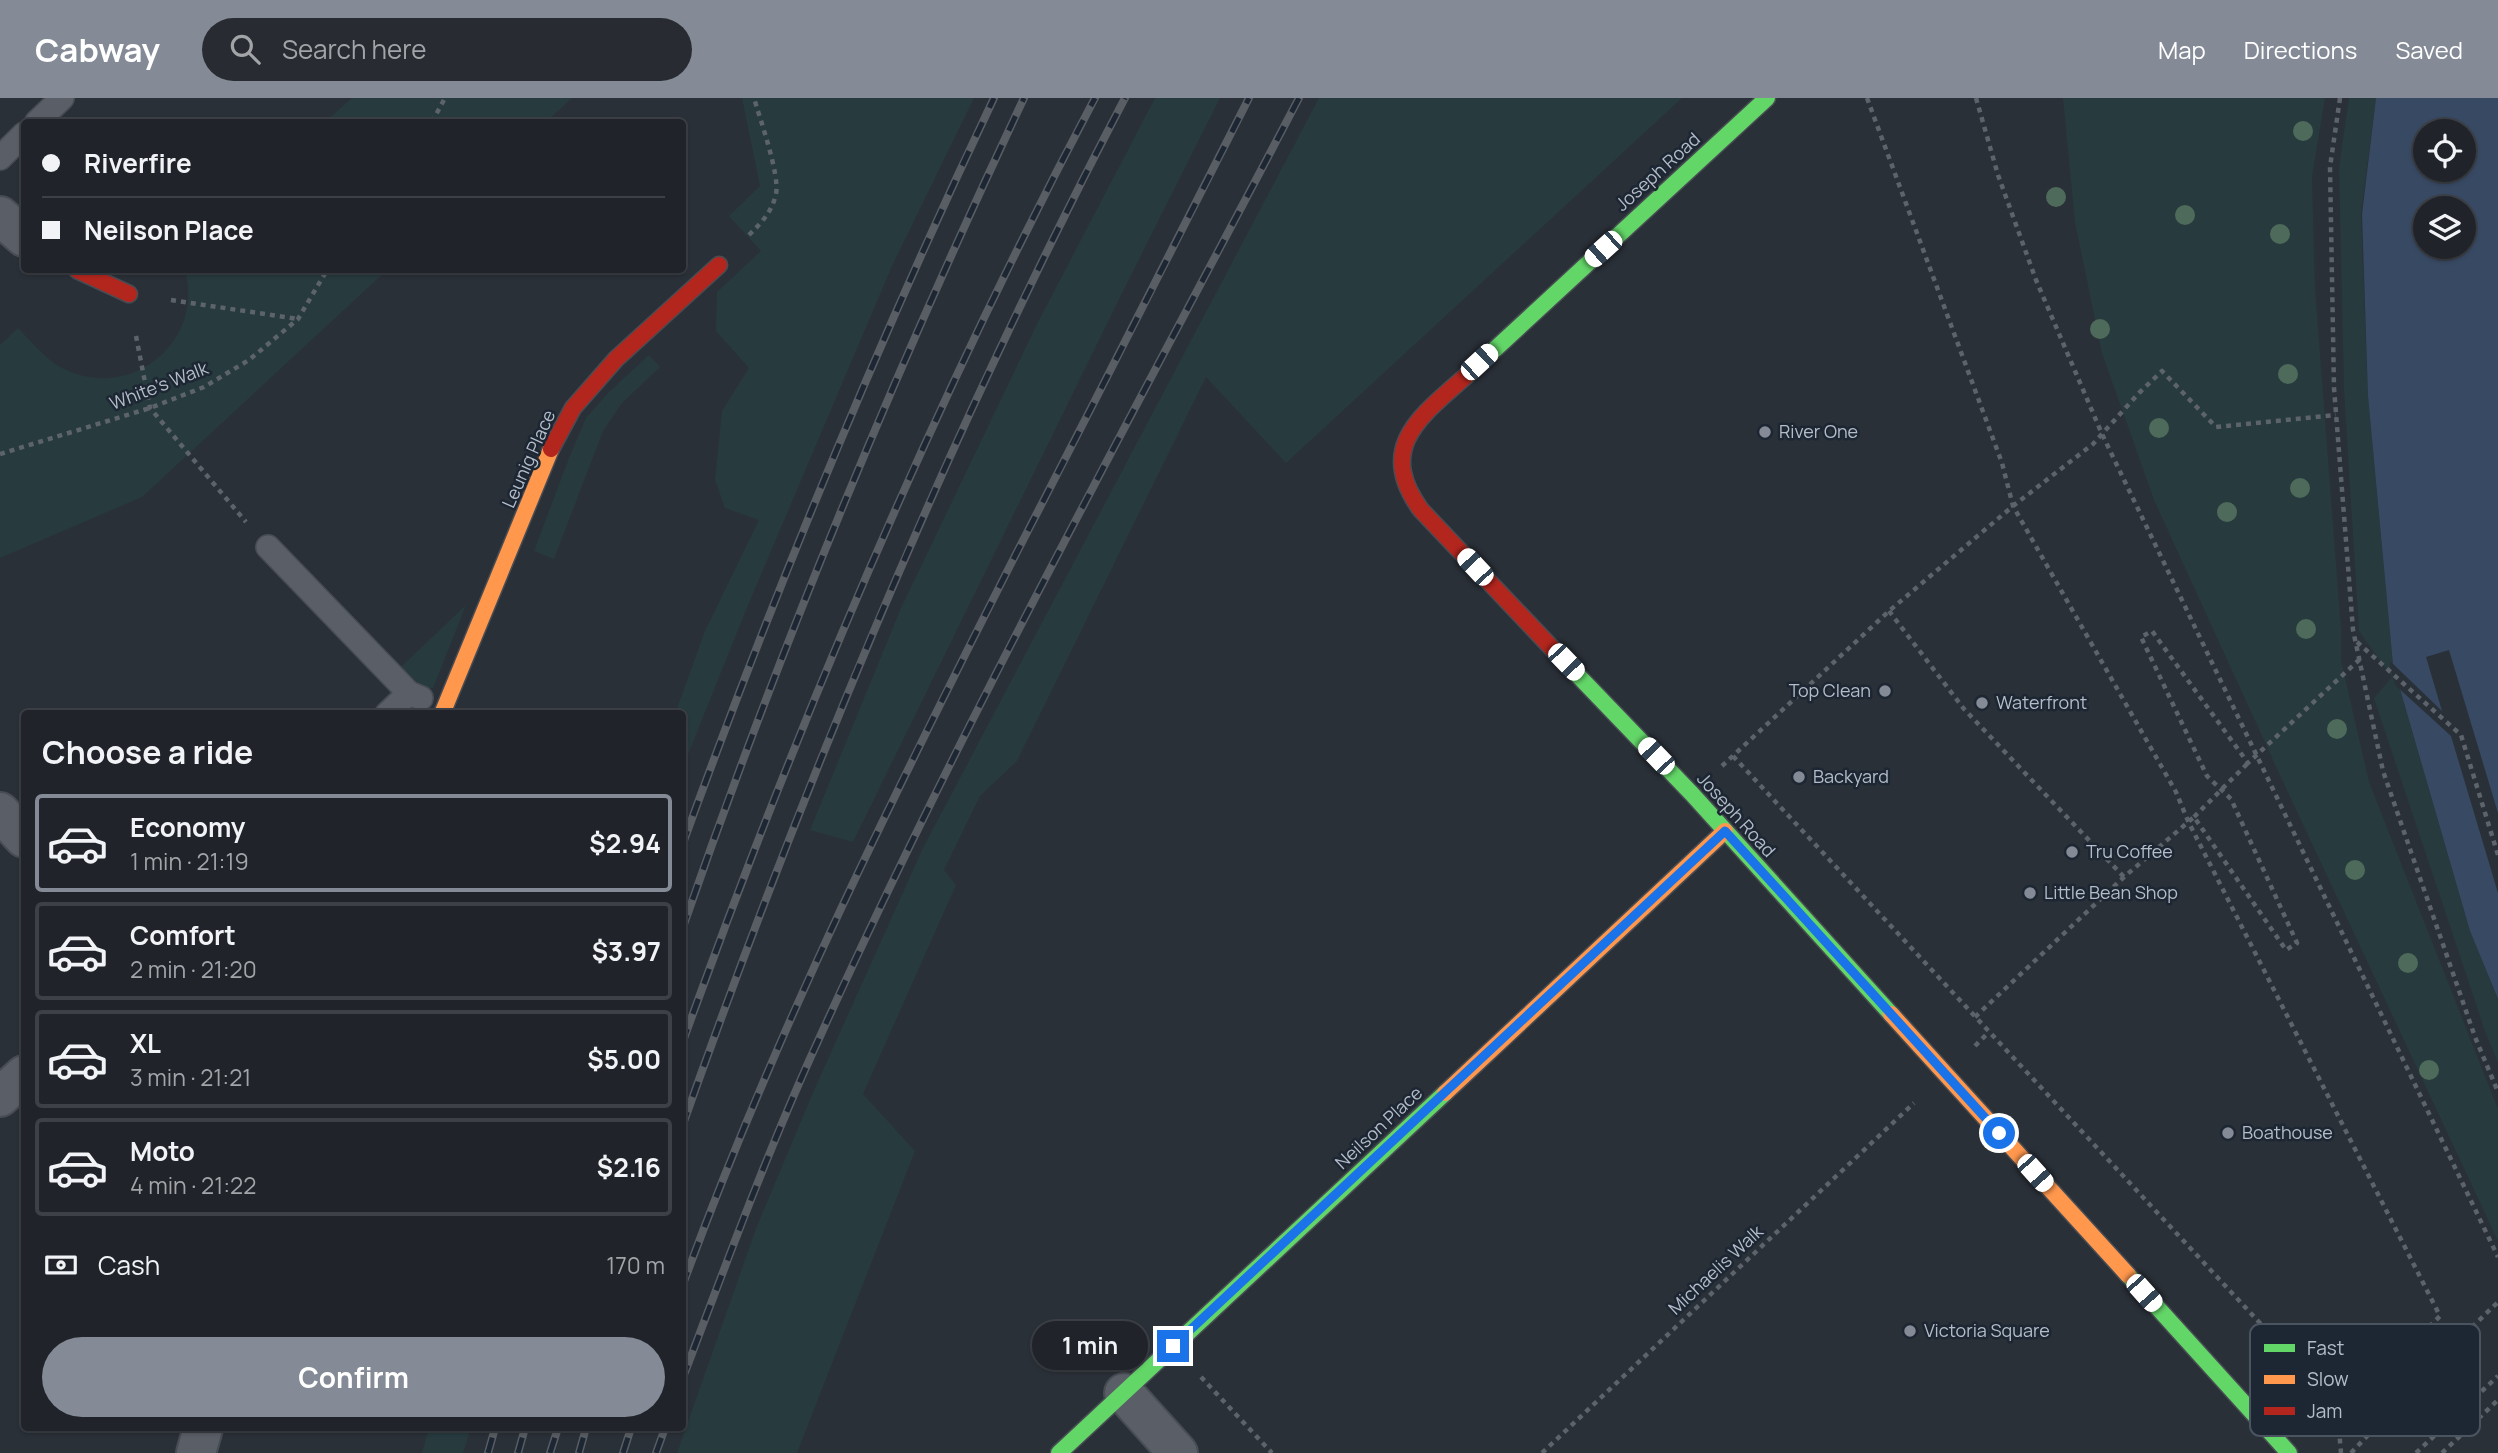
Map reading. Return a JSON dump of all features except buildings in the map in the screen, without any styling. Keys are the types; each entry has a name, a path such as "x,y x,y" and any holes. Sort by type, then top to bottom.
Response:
{"street":[{"name":"Joseph Road","path":"1768,98 1438,399 1415,426 1402,454 1403,486 1421,510 1692,794 2250,1410"},
{"path":"0,216 21,234"},
{"name":"Leunig Place","path":"444,710 550,450 573,408 617,359 719,265"},
{"path":"84,273 129,294"},
{"path":"0,812 21,835"},
{"name":"Neilson Place","path":"1059,1453 1725,831"},
{"path":"0,1097 21,1078"},
{"path":"1124,1393 1178,1453"},
{"path":"196,1453 202,1431"},
{"name":"Joseph Road","path":"2274,1436 2289,1453"}],"lane":[{"path":"40,119 62,98"},
{"path":"0,158 21,137"},
{"path":"268,547 409,694 442,710"},
{"path":"391,710 409,694"}],"path":[{"path":"434,119 445,98"},
{"path":"719,265 766,219 776,193 771,155 754,98"},
{"path":"1867,98 2002,463 2013,506 2176,792 2188,821 2440,1316 2432,1324"},
{"path":"1976,98 1998,175 2036,280 2102,435 2498,1257"},
{"path":"2340,98 2330,167 2336,415 2356,641 2382,771 2475,1037 2498,1092"},
{"name":"White's Walk","path":"0,454 149,408 204,387 249,360 298,319 325,273"},
{"path":"268,547 149,408 129,294 298,319"},
{"path":"1692,794 1889,611 2013,506 2093,444 2162,371 2216,427 2336,415"},
{"path":"1889,611 1964,709 2124,877"},
{"path":"2194,817 2286,950 2297,943 2231,799 2207,776 2141,637 2152,631 2248,763"},
{"path":"2356,641 2461,735 2498,855"},
{"path":"1975,1017 2124,877 2194,817 2360,659"},
{"path":"1733,756 2261,1324"},
{"path":"1969,1051 1989,1032"},
{"name":"Michaelis Walk","path":"1542,1453 1909,1108"},
{"path":"2475,1324 2498,1302"},
{"path":"1173,1346 1272,1453"},
{"path":"2480,1393 2498,1376"},
{"path":"2480,1417 2498,1400"},
{"path":"2351,1453 2367,1436"},
{"path":"2416,1453 2434,1436"},
{"path":"2442,1453 2460,1436"}],"green space":[{"path":"352,98 572,98 549,119 328,119"},
{"path":"742,98 974,98 892,266 746,610 686,760 686,710 676,710 705,631 759,520 725,508 715,480 722,411 749,368 716,331 717,292 761,251 729,216 760,186"},
{"path":"1155,98 1220,98 853,842 810,830 901,608 1037,324"},
{"path":"1319,98 1682,98 1286,463 1206,377 1017,761 980,796 944,870 956,885 863,1094 915,1151 797,1453 677,1453 757,1226 815,1088 923,848"},
{"path":"2063,98 2325,98 2312,177 2315,289 2341,629 2341,660 2369,782 2498,1109 2498,1241 2154,500 2102,353 2075,222"},
{"path":"2349,98 2376,98 2361,214 2368,396 2393,666 2470,931 2498,1000 2498,1063 2374,698 2392,677 2359,631 2344,390 2339,167"},
{"path":"185,273 384,273 142,497 0,558 0,345 18,328 44,355 62,368 88,377 113,378 136,371 156,359 173,342 184,321 188,296"},
{"path":"649,355 660,367 621,404 603,431 554,559 534,551 586,418 609,392"},
{"path":"466,605 433,688 424,688 401,667"},
{"path":"428,1431 470,1431 463,1453 422,1453"}],"water":[{"path":"2376,98 2498,98 2498,999 2470,931 2393,665 2368,396 2362,214"}],"pier":[{"path":"2449,650 2498,813 2498,893 2451,736 2395,685 2390,666 2390,661 2442,711 2426,657"}],"railway":[{"path":"686,835 753,656 829,468 909,282 994,98"},
{"path":"686,919 759,718 842,509 930,302 1024,98"},
{"path":"686,1033 773,803 872,564 979,329 1095,98"},
{"path":"686,1116 779,864 885,604 1000,349 1125,98"},
{"path":"686,1277 756,1099 838,915 971,642 1249,98"},
{"path":"686,1370 781,1125 931,802 1051,566 1299,98"},
{"path":"488,1453 494,1431"},
{"path":"518,1453 524,1431"},
{"path":"550,1453 557,1431"},
{"path":"579,1453 585,1431"},
{"path":"623,1453 630,1431"},
{"path":"656,1453 664,1431"}],"traffic: fast":[{"path":"1467,375 1767,98"},
{"path":"1567,664 1692,794 1891,1014"},
{"path":"1059,1453 1445,1093"},
{"path":"2128,1275 2250,1410"},
{"path":"2274,1436 2289,1453"}],"traffic: slow":[{"path":"444,710 551,449"},
{"path":"1445,1093 1725,831"},
{"path":"1891,1014 2128,1275"}],"traffic: jam":[{"path":"551,449 573,408 616,359 719,265"},
{"path":"84,273 129,294"},
{"path":"1467,375 1420,419 1409,434 1403,450 1402,468 1408,488 1421,510 1567,664"}],"place":[{"name":"River One","path":"1765,432"},
{"name":"Top Clean","path":"1885,691"},
{"name":"Waterfront","path":"1982,703"},
{"name":"Backyard","path":"1799,777"},
{"name":"Tru Coffee","path":"2072,852"},
{"name":"Little Bean Shop","path":"2030,893"},
{"name":"Boathouse","path":"2228,1133"},
{"name":"Victoria Square","path":"1910,1331"}],"route":[{"path":"1173,1346 1725,831 1999,1133"}]}
